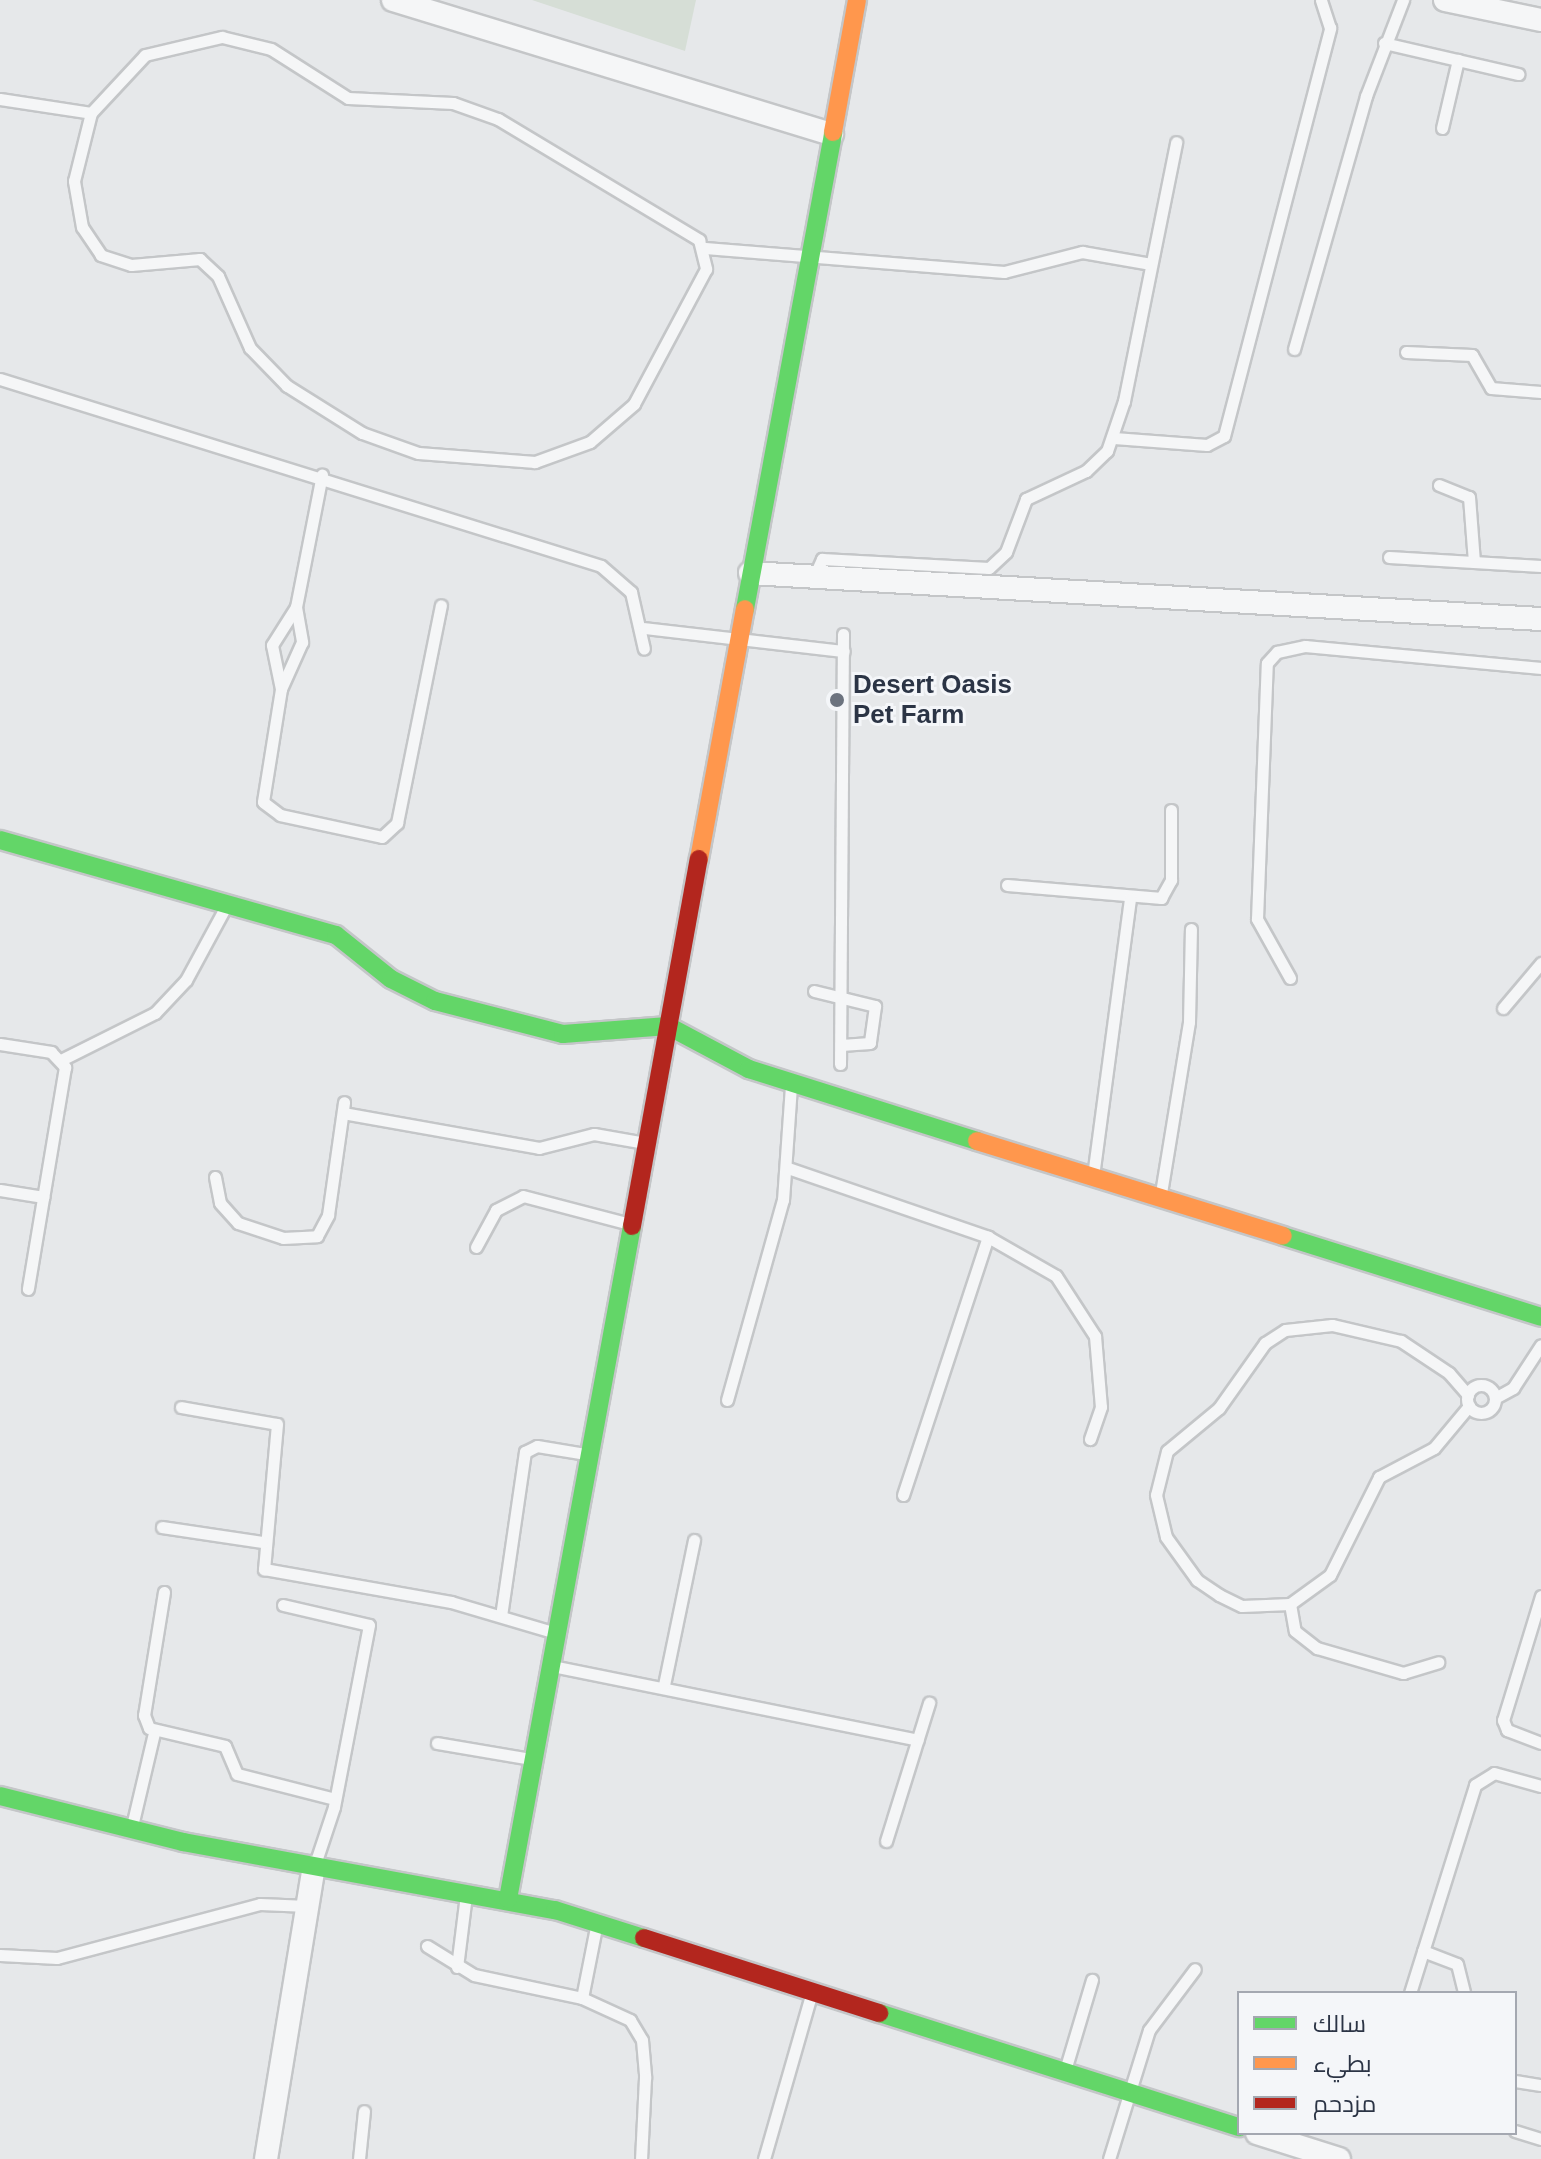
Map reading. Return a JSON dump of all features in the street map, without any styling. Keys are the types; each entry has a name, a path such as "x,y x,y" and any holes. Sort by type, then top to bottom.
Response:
{"street":[{"path":"393,0 832,134"},
{"path":"508,1899 553,1632 857,0"},
{"path":"1445,0 1541,20"},
{"path":"750,573 1541,619"},
{"path":"0,840 225,908 336,935 412,992 528,1028 598,1036 668,1026 727,1062 1541,1317"},
{"path":"0,1796 131,1830 314,1867 467,1890 597,1922 1237,2126"},
{"path":"266,2159 314,1867"},
{"path":"1263,2135 1339,2159"}],"lane":[{"path":"1114,438 1207,445 1224,436 1330,28 1321,0"},
{"path":"1294,349 1384,43 1403,0"},
{"path":"705,248 706,269 650,380 601,434 535,462 476,463 418,453 362,433 287,386 250,348 218,276 200,259 131,265 101,255 82,227 74,181 91,113 145,55 196,38 248,41 348,98 453,103 498,119 705,248 1021,272 1082,252 1151,264"},
{"path":"1384,43 1518,74"},
{"path":"1442,128 1458,60"},
{"path":"0,99 91,113"},
{"path":"814,577 822,559 989,568 1006,552 1026,499 1086,471 1114,438 1176,142"},
{"path":"1406,352 1472,355 1491,388 1541,392"},
{"path":"0,379 322,475 601,566 631,592 644,628 644,649"},
{"path":"281,689 299,659 296,607 322,475"},
{"path":"1439,485 1469,497 1474,562"},
{"path":"1389,557 1541,566"},
{"path":"296,607 272,645 281,689 263,802 280,815 382,837 397,823 441,605"},
{"path":"644,628 844,651"},
{"path":"840,1064 843,634"},
{"path":"1290,978 1257,919 1267,663 1277,652 1305,646 1541,668"},
{"path":"1007,885 1130,898 1161,898 1169,890 1171,810"},
{"path":"1093,1176 1130,898"},
{"path":"0,1044 63,1059 155,1013 186,980 225,908"},
{"path":"1160,1198 1189,1022 1191,929"},
{"path":"1503,1008 1541,963"},
{"path":"814,991 842,996 876,1009 870,1043 841,1045"},
{"path":"28,1289 63,1059"},
{"path":"727,1400 788,1168 791,1082"},
{"path":"215,1177 220,1203 238,1223 283,1238 317,1236 328,1215 343,1108 539,1148 594,1134 646,1143"},
{"path":"788,1168 988,1237 1028,1254 1079,1304 1102,1371 1090,1439"},
{"path":"0,1190 43,1197"},
{"path":"476,1247 496,1210 523,1196 630,1224"},
{"path":"903,1495 988,1237"},
{"path":"1495,1398 1483,1385 1469,1400 1434,1448 1379,1477 1330,1575 1290,1604 1242,1606 1197,1580 1178,1558 1157,1506 1167,1451 1219,1408 1265,1343 1308,1323 1401,1341 1438,1363 1469,1400 1486,1412 1495,1398 1513,1388 1541,1345"},
{"path":"181,1407 277,1424 260,1566 269,1571 501,1616 553,1632"},
{"path":"501,1616 525,1452 537,1446 586,1454"},
{"path":"162,1527 262,1542"},
{"path":"664,1685 694,1540"},
{"path":"131,1830 154,1733 144,1715 164,1592"},
{"path":"1541,1596 1503,1720 1507,1730 1541,1743"},
{"path":"1290,1604 1295,1631 1317,1648 1403,1673 1438,1662"},
{"path":"283,1605 369,1625 335,1799 314,1867"},
{"path":"547,1665 664,1685 918,1740"},
{"path":"886,1841 929,1703"},
{"path":"154,1733 225,1746 237,1774 335,1799"},
{"path":"437,1743 532,1759"},
{"path":"1411,1991 1475,1785 1494,1773 1541,1786"},
{"path":"457,1967 467,1890"},
{"path":"0,1955 69,1956 260,1904 309,1906"},
{"path":"582,1998 597,1922"},
{"path":"427,1946 457,1967 582,1998 630,2020 642,2040 641,2159"},
{"path":"1423,1951 1457,1964 1464,1991"},
{"path":"1109,2159 1149,2030 1195,1969"},
{"path":"1064,2072 1092,1980"},
{"path":"764,2159 813,1992"},
{"path":"1517,2081 1541,2085"},
{"path":"359,2159 364,2111"},
{"path":"1517,2132 1541,2139"}],"shaded area":[{"path":"532,0 696,0 685,51"}],"traffic: fast":[{"path":"745,609 833,132"},
{"path":"0,840 336,935 391,979 435,1001 563,1034 668,1026 749,1069 977,1141"},
{"path":"508,1899 632,1226"},
{"path":"1283,1236 1541,1317"},
{"path":"0,1796 183,1842 555,1910 644,1938"},
{"path":"879,2013 1237,2126"}],"traffic: slow":[{"path":"833,132 857,0"},
{"path":"699,859 745,609"},
{"path":"977,1141 1283,1236"}],"traffic: jam":[{"path":"632,1226 699,859"},
{"path":"644,1938 879,2013"}],"place":[{"name":"Desert Oasis Pet Farm","path":"837,700"}]}
